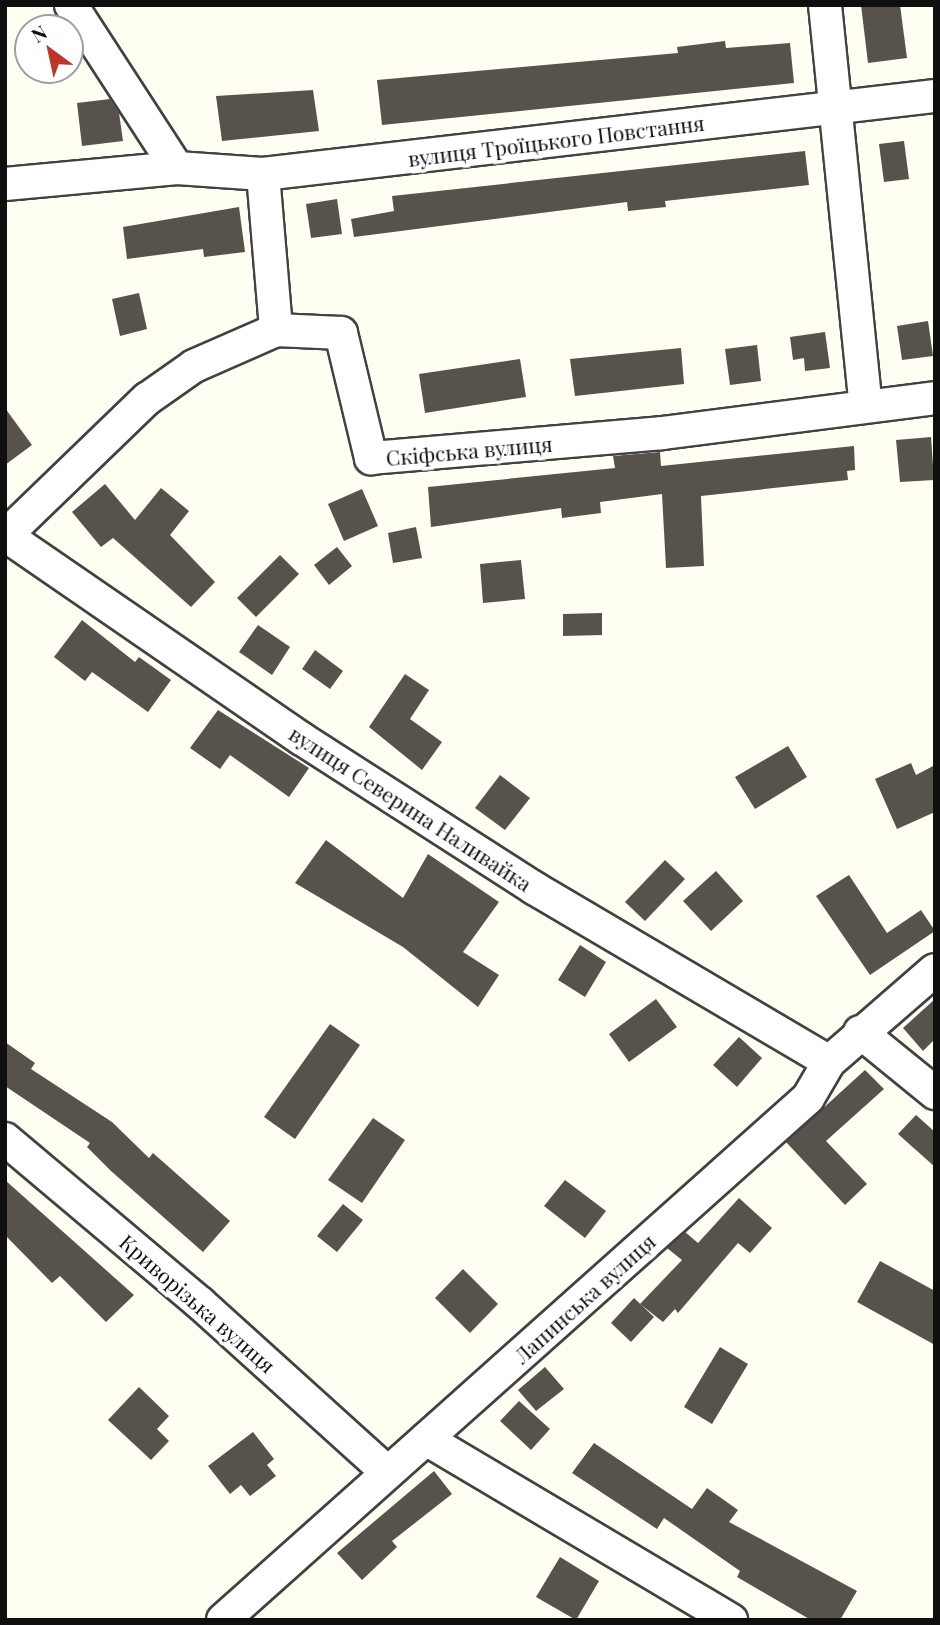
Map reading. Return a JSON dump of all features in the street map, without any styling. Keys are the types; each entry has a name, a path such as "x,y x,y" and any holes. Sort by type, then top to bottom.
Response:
{"street":[{"path":"71,5 177,168"},
{"path":"825,5 866,406"},
{"name":"вулиця Троїцького Повстання","path":"5,184 177,168 263,174 935,96"},
{"path":"263,174 275,330"},
{"name":"Скіфська вулиця","path":"5,535 148,399 194,366 275,330 341,333 371,458 662,433 935,398"},
{"name":"вулиця Северина Наливайка","path":"5,535 302,739 511,873 829,1062"},
{"name":"Лапинська вулиця","path":"223,1620 386,1471 426,1440 808,1098 829,1062 860,1032 935,970"},
{"path":"860,1032 935,1093"},
{"name":"Криворізька вулиця","path":"5,1139 200,1303 386,1471"},
{"path":"426,1440 731,1620"}],"building":[{"path":"861,5 900,5 907,58 868,63"},
{"path":"725,41 726,48 790,43 794,83 382,125 377,80 678,53 677,47"},
{"path":"313,90 319,131 222,141 216,96"},
{"path":"110,99 119,113 123,141 82,146 77,103"},
{"path":"904,141 909,179 884,182 879,144"},
{"path":"805,151 809,185 665,201 666,207 628,211 627,202 354,237 351,219 394,211 392,196"},
{"path":"337,199 342,234 311,238 306,204"},
{"path":"239,207 245,252 204,257 203,249 127,259 123,227"},
{"path":"139,293 147,329 120,336 112,299"},
{"path":"928,321 933,356 902,360 897,326"},
{"path":"825,332 830,368 805,371 804,358 793,360 790,337"},
{"path":"757,345 761,381 730,385 725,349"},
{"path":"681,348 684,384 575,396 570,359"},
{"path":"520,359 526,397 425,413 419,374"},
{"path":"5,408 32,445 5,465"},
{"path":"931,437 934,480 900,482 896,440"},
{"path":"854,446 855,470 847,471 848,480 701,496 704,566 666,568 662,494 600,502 601,513 562,518 561,508 431,527 428,487 615,468 613,456 660,452 661,466"},
{"path":"105,484 135,520 161,488 189,511 170,535 215,582 191,607 113,538 101,547 72,512"},
{"path":"362,489 378,526 344,541 328,504"},
{"path":"416,527 422,558 393,563 388,533"},
{"path":"337,547 352,566 329,585 314,565"},
{"path":"280,555 299,574 256,617 237,598"},
{"path":"521,560 525,599 483,603 480,564"},
{"path":"602,613 602,635 563,636 563,614"},
{"path":"82,620 135,662 139,657 171,680 148,712 92,672 85,681 54,657"},
{"path":"258,625 290,647 272,675 239,652"},
{"path":"315,650 343,671 330,689 302,669"},
{"path":"405,674 429,690 410,719 442,742 422,770 369,727"},
{"path":"218,710 309,768 289,797 230,755 220,769 190,748"},
{"path":"788,746 807,777 755,809 735,777"},
{"path":"911,763 916,775 935,765 935,812 897,829 875,779"},
{"path":"500,775 530,798 505,830 475,808"},
{"path":"326,840 403,898 428,854 499,902 463,952 499,975 478,1007 403,947 295,883"},
{"path":"665,860 685,879 645,921 625,902"},
{"path":"716,871 743,901 711,931 683,901"},
{"path":"849,875 887,933 921,910 935,931 870,975 816,896"},
{"path":"580,945 606,962 585,997 558,980"},
{"path":"656,999 677,1027 629,1062 609,1034"},
{"path":"935,999 935,1039 923,1051 903,1028"},
{"path":"330,1024 360,1045 295,1139 264,1117"},
{"path":"739,1037 762,1058 737,1087 713,1065"},
{"path":"5,1042 35,1063 31,1069 112,1122 149,1158 153,1153 230,1221 203,1252 111,1171 87,1147 90,1143 5,1086"},
{"path":"865,1070 884,1089 826,1141 867,1184 845,1205 786,1142"},
{"path":"916,1115 935,1132 935,1167 898,1134"},
{"path":"373,1118 405,1140 362,1203 328,1180"},
{"path":"5,1180 134,1295 106,1322 60,1276 52,1283 5,1235"},
{"path":"565,1180 606,1211 585,1238 544,1206"},
{"path":"739,1198 772,1228 750,1253 738,1243 678,1313 675,1309 663,1322 640,1304 682,1260 667,1248 685,1232 698,1243"},
{"path":"343,1204 363,1220 337,1252 317,1236"},
{"path":"880,1261 935,1291 935,1345 857,1302"},
{"path":"463,1269 498,1304 470,1333 435,1298"},
{"path":"634,1298 654,1317 631,1342 611,1323"},
{"path":"720,1347 748,1364 712,1424 684,1407"},
{"path":"545,1367 564,1389 536,1411 518,1390"},
{"path":"139,1387 169,1416 157,1429 169,1441 151,1460 108,1420"},
{"path":"519,1401 550,1429 531,1450 500,1421"},
{"path":"253,1432 274,1459 267,1465 276,1476 250,1496 241,1485 230,1494 208,1466"},
{"path":"594,1443 692,1509 707,1488 738,1510 729,1522 857,1591 840,1620 811,1620 737,1577 740,1571 664,1518 657,1529 572,1473"},
{"path":"434,1471 452,1494 392,1541 397,1547 362,1580 337,1553"},
{"path":"560,1557 599,1581 576,1620 536,1597"}]}
